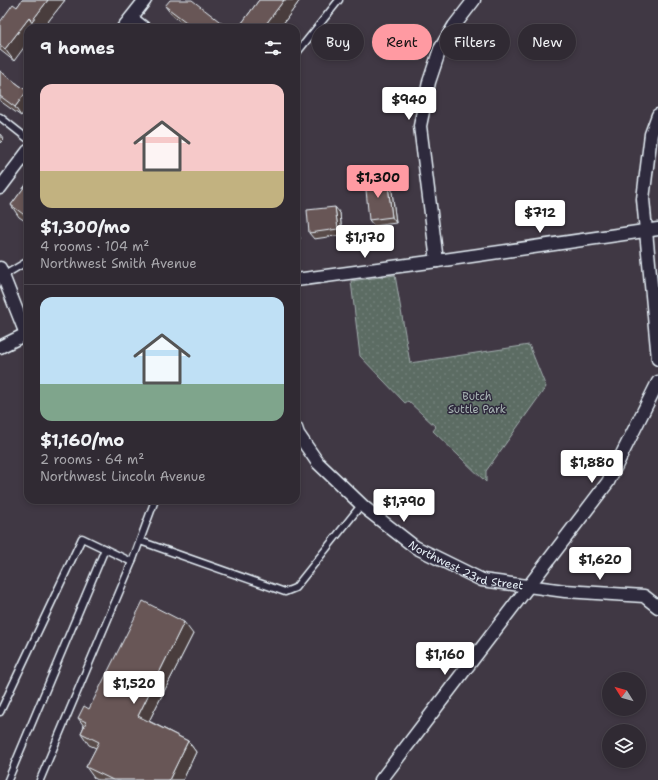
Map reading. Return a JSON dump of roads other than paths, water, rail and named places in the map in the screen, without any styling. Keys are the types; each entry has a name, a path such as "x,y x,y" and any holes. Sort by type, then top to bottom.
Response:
{"street":[{"path":"127,23 145,0"},
{"path":"437,261 420,126 429,82 440,49 454,26 474,0"},
{"path":"658,115 652,134 643,199 652,230 658,359"},
{"path":"0,188 24,156"},
{"path":"300,279 652,230"},
{"path":"1,274 24,327"},
{"path":"0,346 24,335"},
{"path":"381,780 608,482 658,382"},
{"name":"Northwest 23rd Street","path":"300,437 318,463 362,504 416,547 482,580 565,591 644,596 658,607"}],"lane":[{"path":"300,49 339,0"},
{"path":"0,117 24,136"},
{"path":"1,274 24,263"},
{"path":"40,780 132,562 154,504"},
{"path":"140,542 285,592 295,588 362,504"},
{"path":"0,712 82,538 132,562"},
{"path":"8,780 105,549"}],"park label":[{"name":"Butch Suttle Park","path":"477,402"}]}
